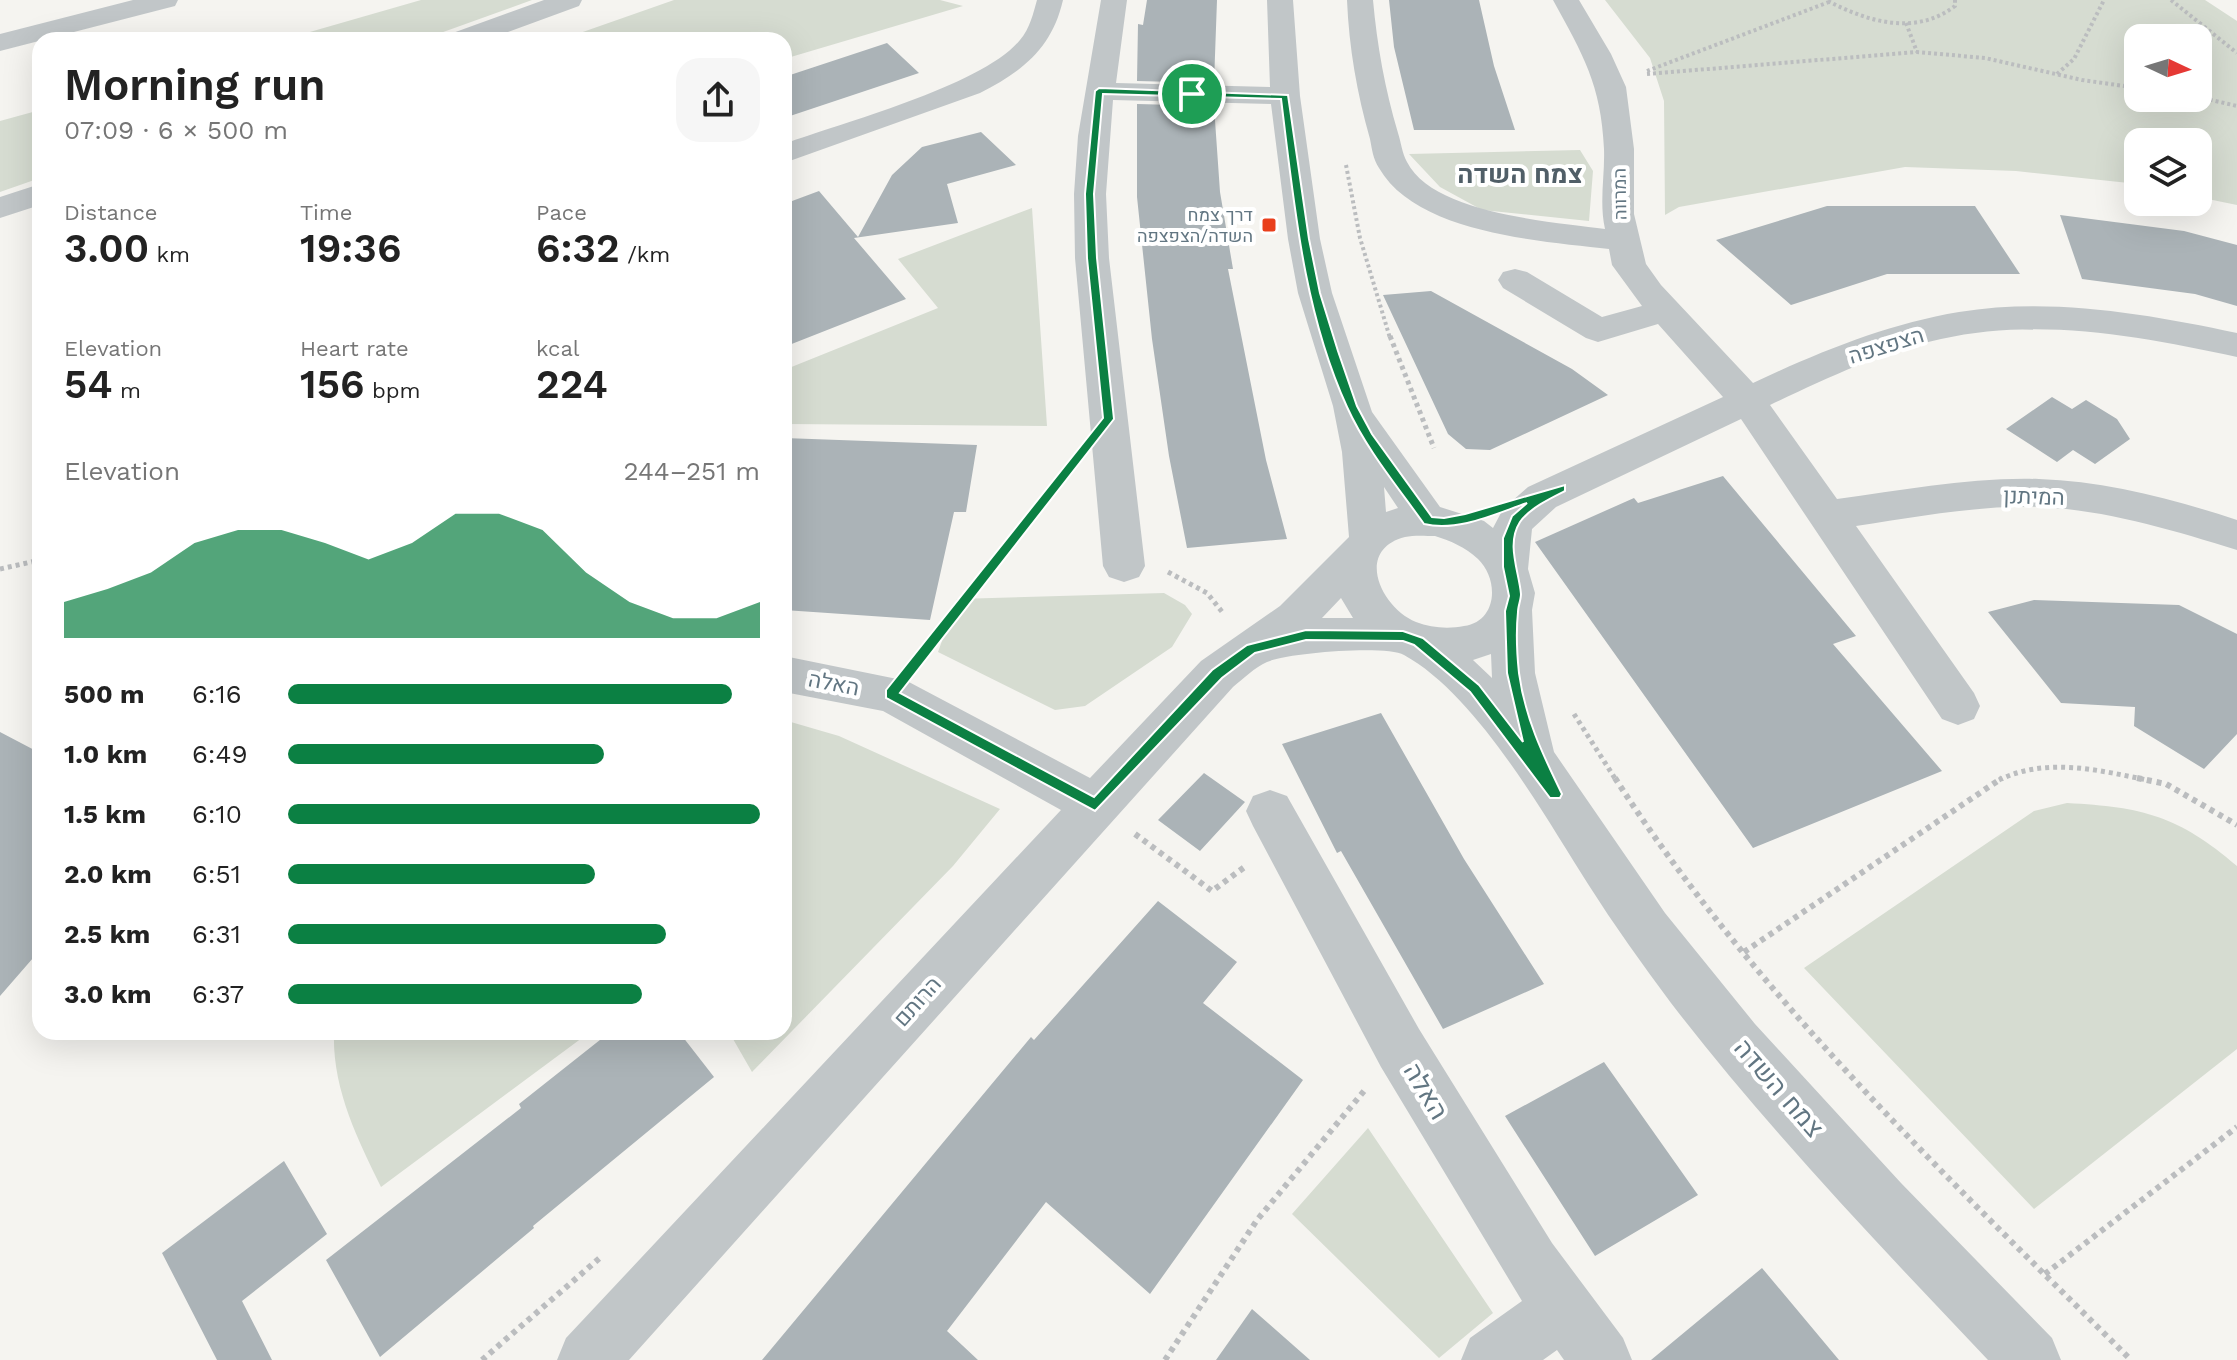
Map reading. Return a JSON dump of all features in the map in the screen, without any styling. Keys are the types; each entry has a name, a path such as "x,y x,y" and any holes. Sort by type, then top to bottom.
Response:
{"street":[{"path":"42,32 165,0"},
{"path":"482,32 569,0"},
{"path":"792,151 970,87 998,72 1022,56 1038,38 1050,0"},
{"path":"1114,0 1099,91 1090,194 1092,258 1124,566"},
{"path":"1280,0 1285,96 1294,181 1315,293 1352,406 1361,452 1363,548 1353,573 1356,591 1366,609 1383,624 1411,639 1442,645 1475,640 1501,625 1511,611 1514,582 1509,567 1483,539 1446,521 1368,436 1352,406"},
{"path":"1360,0 1361,30 1376,110 1394,168 1425,196 1461,214 1519,227 1623,241"},
{"name":"המרווה","path":"1566,0 1597,54 1611,87 1619,149 1618,214 1629,265 1665,311 1749,402"},
{"path":"0,43 32,35"},
{"path":"1099,91 1285,96"},
{"path":"0,208 32,197"},
{"path":"1515,280 1598,330 1665,311"},
{"name":"הצפצפה","path":"1509,567 1509,538 1516,519 1542,497 1825,364 1874,346 1921,332 1979,321 2039,320 2132,326 2237,345"},
{"path":"1749,402 1958,706"},
{"name":"הצפצפה","path":"1446,521 1561,488"},
{"name":"המיתנן","path":"1827,515 1975,495 2040,493 2140,509 2237,535"},
{"path":"1363,548 1386,528 1406,522 1446,521"},
{"name":"הרותם","path":"588,1360 1217,674 1295,618 1363,548"},
{"name":"צמח השדה","path":"1511,611 1513,673 1522,716 1536,759 1555,794"},
{"name":"הרותם","path":"1252,648 1306,635 1411,639"},
{"name":"צמח השדה","path":"1411,639 1475,689 1555,794 1648,931 1751,1058 1911,1237 2030,1360"},
{"name":"האלה","path":"792,675 891,694 966,732 1095,805"},
{"name":"האלה","path":"1277,824 1400,1048 1531,1264 1601,1360"},
{"path":"1492,1360 1563,1308"}],"path":[{"path":"1955,0 1955,6 1946,15 1929,22 1906,23 1880,21 1849,12 1828,1 1640,74 1917,52 1985,58 2124,86"},
{"path":"2057,74 2074,59 2104,0"},
{"path":"2171,0 2237,53"},
{"path":"1906,23 1917,52"},
{"path":"2212,100 2237,106"},
{"path":"1344,157 1373,290 1413,400 1446,521"},
{"path":"891,694 1109,419"},
{"path":"0,569 32,562"},
{"path":"1124,566 1172,573 1207,593 1252,648"},
{"path":"1572,712 1647,829 1702,904 1804,1023 2131,1360"},
{"path":"1744,952 2002,778 2046,766 2099,770 2166,784 2236,822"},
{"path":"1095,805 1212,891 1277,824"},
{"path":"1165,1360 1257,1220 1400,1048"},
{"path":"2045,1274 2237,1127"}],"shaded area":[{"path":"421,0 532,0 443,32 310,32"},
{"path":"674,0 940,0 963,6 792,57 792,32 583,32"},
{"path":"1605,0 2205,0 2237,21 2237,205 2212,200 2212,128 2124,128 2124,183 2016,171 1905,167 1679,207 1665,215 1664,101 1650,58"},
{"path":"32,112 32,181 0,192 0,121"},
{"path":"1580,150 1593,171 1589,221 1482,210 1440,187 1409,154"},
{"path":"1032,208 1047,426 792,424 792,367 938,308 898,259"},
{"path":"1164,593 1185,605 1192,614 1172,647 1085,706 1055,710 938,652 957,599"},
{"path":"792,722 839,736 1000,809 953,866 792,1031"},
{"path":"2067,803 2117,808 2159,817 2197,836 2237,866 2237,1049 2034,1209 1804,968 2034,811"},
{"path":"334,1040 579,1040 381,1187 348,1112 334,1053"},
{"path":"734,1040 783,1040 752,1072"},
{"path":"1368,1128 1493,1313 1439,1358 1292,1214"}],"building":[{"path":"1147,0 1217,0 1214,83 1137,81 1138,24 1143,25"},
{"path":"1389,0 1479,0 1494,66 1515,130 1414,130 1394,47"},
{"path":"887,43 919,73 792,115 792,74"},
{"path":"1137,104 1214,106 1220,192 1233,269 1228,269 1266,460 1287,539 1187,548 1169,456 1152,339 1137,197"},
{"path":"981,132 1016,165 947,184 958,223 854,238 906,299 792,344 792,201 819,191 858,237 892,175 922,147"},
{"path":"1827,206 1975,206 2020,274 1887,274 1791,305 1716,240"},
{"path":"2060,215 2184,231 2237,245 2237,306 2195,294 2082,279"},
{"path":"1431,291 1572,369 1608,395 1490,450 1466,449 1448,434 1383,295"},
{"path":"2052,397 2072,409 2086,400 2117,419 2130,439 2095,464 2073,450 2057,462 2006,429"},
{"path":"792,438 977,445 966,512 954,512 930,620 792,611"},
{"path":"1723,476 1856,636 1833,644 1942,771 1753,848 1535,542 1634,498 1638,503"},
{"path":"2034,600 2179,605 2237,634 2237,734 2204,769 2134,726 2135,707 2061,703 1988,612"},
{"path":"1381,713 1464,859 1544,984 1443,1029 1341,851 1337,853 1282,744"},
{"path":"0,732 32,749 32,959 0,996"},
{"path":"1204,773 1245,802 1200,851 1158,820"},
{"path":"1158,901 1237,962 1203,1003 1303,1080 1150,1294 1046,1202 947,1331 978,1360 762,1360 1031,1037 1034,1040"},
{"path":"600,1040 685,1040 714,1077 380,1357 326,1260 521,1108 519,1104"},
{"path":"1604,1062 1698,1195 1595,1256 1505,1116"},
{"path":"284,1161 327,1234 242,1301 272,1360 217,1360 162,1253"},
{"path":"1762,1268 1839,1360 1651,1360"},
{"path":"1252,1309 1310,1360 1216,1360"}],"place":[{"name":"דרך צמח השדה/הצפצפה","path":"1269,225"}],"district":[{"name":"צמח השדה","path":"1520,174"}],"route":[{"path":"1099,91 1192,94 1285,96 1304,239 1315,293 1333,351 1352,406 1368,436 1428,521 1444,523 1465,519 1561,488 1542,497 1516,519 1509,538 1509,567 1515,596 1511,611 1513,673 1522,716 1536,759 1555,794 1475,689 1418,642 1403,636 1306,635 1252,648 1217,674 1095,805 966,732 891,694 1109,419 1092,258 1090,194 1099,91"}]}
